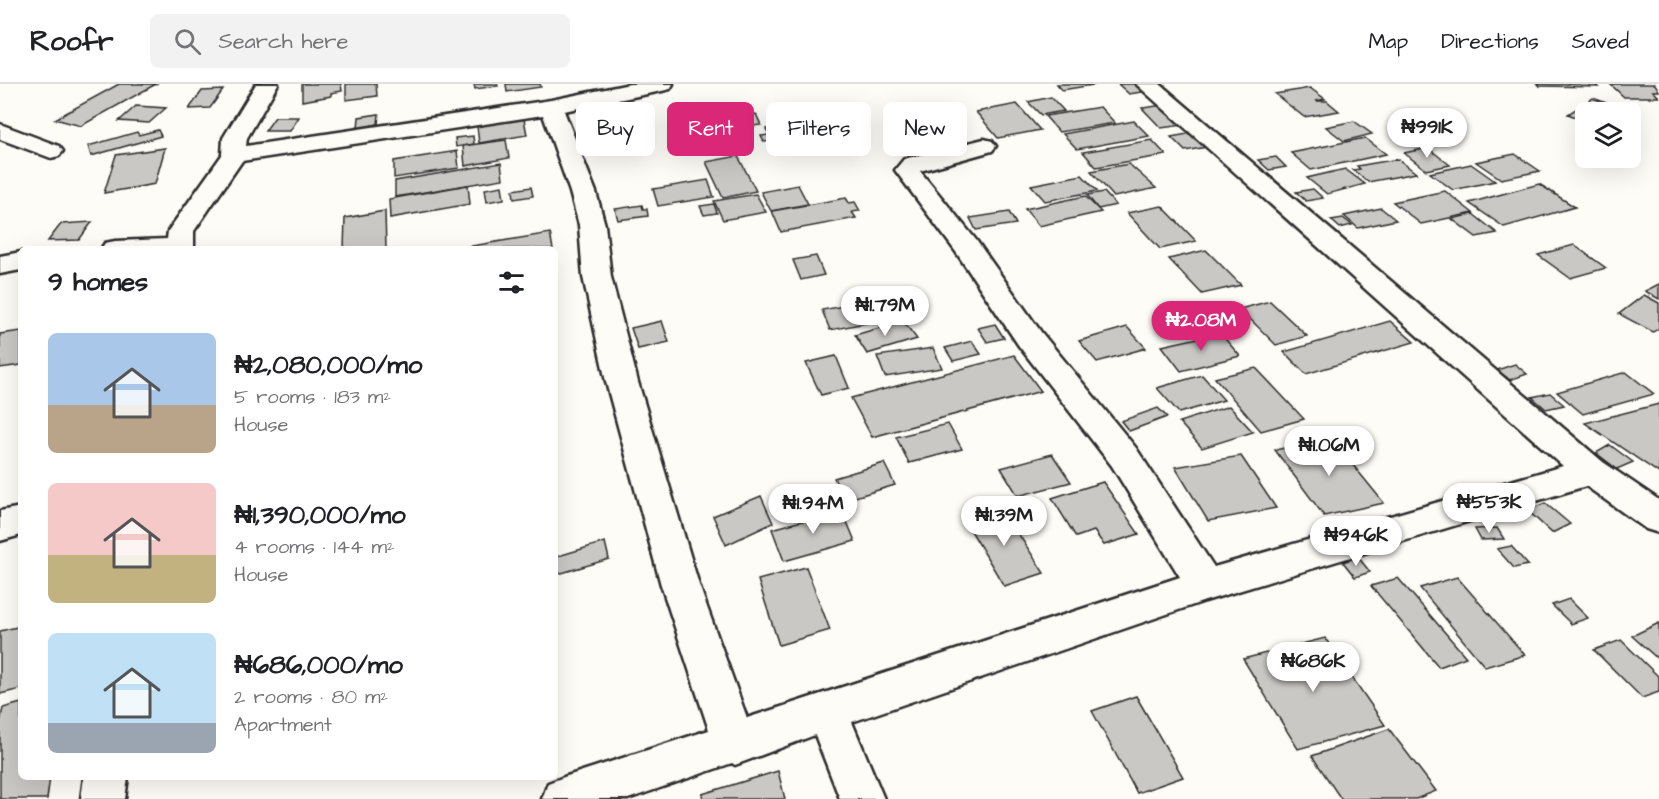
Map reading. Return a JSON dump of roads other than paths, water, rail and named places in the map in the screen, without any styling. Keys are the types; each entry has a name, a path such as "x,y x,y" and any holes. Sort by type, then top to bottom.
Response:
{"street":[{"path":"180,246 181,231 234,154 235,138 267,84"},
{"path":"234,154 551,107 662,84"},
{"path":"1147,84 1591,471 1659,519"},
{"path":"551,107 592,225 597,277 622,382 667,540 680,585 735,744"},
{"path":"0,131 51,151"},
{"path":"984,146 913,164 907,170 966,246 1030,339 1124,457 1205,585"},
{"path":"0,265 18,262"},
{"path":"564,799 735,744 1205,585 1591,471"},
{"path":"0,526 18,522"},
{"path":"827,711 862,799"},
{"path":"103,799 106,780"}]}
